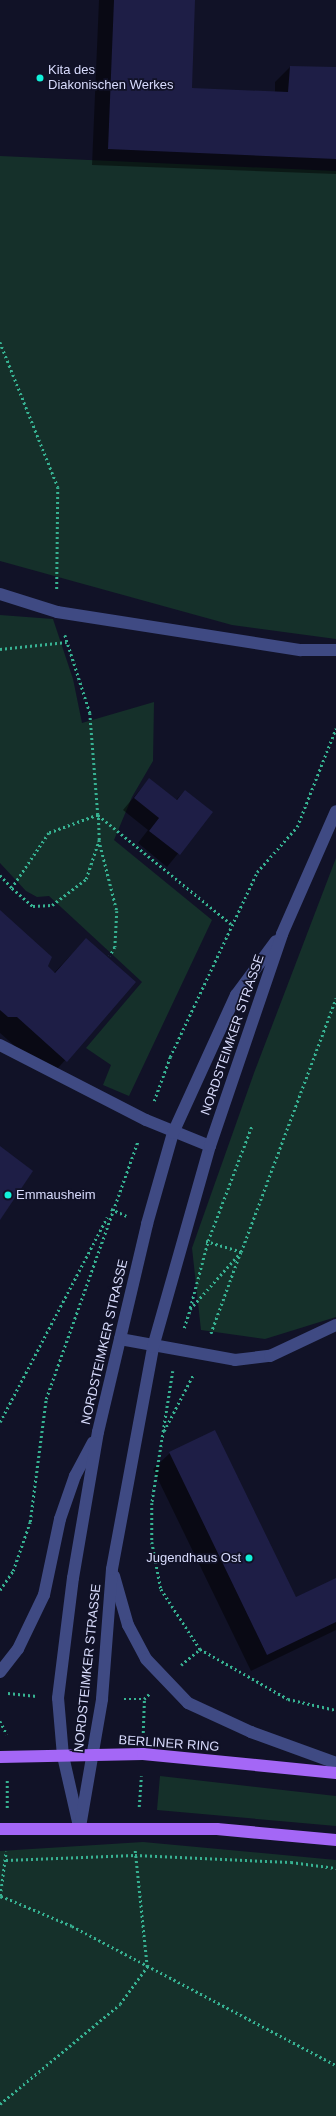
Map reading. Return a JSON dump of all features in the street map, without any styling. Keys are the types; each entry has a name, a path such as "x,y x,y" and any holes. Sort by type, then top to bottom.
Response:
{"main road":[{"name":"BERLINER RING","path":"4,1757 143,1754 336,1773"},
{"path":"3,1829 80,1827 217,1829 336,1840"}],"street":[{"path":"0,594 57,612 286,648 336,650"},
{"name":"NORDSTEIMKER STRASSE","path":"80,1827 93,1755 112,1569 152,1347 210,1146 282,934 336,811"},
{"name":"NORDSTEIMKER STRASSE","path":"80,1827 63,1756 58,1698 73,1578 98,1432 147,1224 173,1133 236,995 282,934"},
{"path":"0,1045 173,1133 210,1146"},
{"path":"120,1339 152,1347 234,1360 270,1356 336,1325"},
{"path":"0,1672 18,1649 44,1595 60,1519 75,1476 98,1432"},
{"path":"112,1569 128,1625 146,1659 188,1703 251,1732 336,1763"}],"path":[{"path":"0,342 58,487 57,612 90,713 99,840 117,911 115,947 110,956"},
{"path":"0,649 67,642"},
{"path":"0,1590 13,1571 30,1522 46,1399 111,1209 170,1057 231,924 257,872 297,827 336,728"},
{"path":"12,888 49,832 98,815"},
{"path":"98,815 231,924"},
{"path":"0,875 12,888 33,906 52,905 86,879 99,840"},
{"path":"190,1308 241,1252 336,998"},
{"path":"200,1649 161,1589 152,1542 152,1503 176,1351 190,1308 208,1241 252,1125"},
{"path":"0,1422 111,1209"},
{"path":"0,1721 7,1736 4,1757 3,1829 6,1860 0,1897 72,1926 147,1967 336,2065"},
{"path":"6,1860 135,1855 291,1862 336,1868"},
{"path":"0,2104 120,2004 147,1967 135,1855"}],"green space":[{"path":"0,156 336,171 336,639 232,625 0,561"},
{"path":"0,615 53,619 73,679 82,723 154,702 153,761 132,797 114,840 212,920 129,1096 103,1085 111,1065 86,1048 142,982 49,896 37,897 26,891 0,863"},
{"path":"336,858 336,1317 265,1339 201,1330 192,1248 254,1073"},
{"path":"160,1776 336,1796 336,1826 157,1810"},
{"path":"143,1842 336,1860 336,2116 0,2116 0,1851"}],"building":[{"path":"114,0 195,0 192,88 288,92 290,66 336,67 336,159 108,149"},
{"path":"149,778 177,800 185,790 213,812 180,855 149,831 159,818 134,798"},
{"path":"0,910 52,957 48,966 55,973 86,938 136,982 67,1062 17,1017 8,1017 0,1010"},
{"name":"Emmausheim","path":"0,1146 33,1171 0,1220"},
{"name":"Jugendhaus Ost","path":"215,1430 296,1597 336,1578 336,1622 267,1655 169,1452"}],"place":[{"name":"Kita des Diakonischen Werkes","path":"40,78"},
{"name":"Emmausheim","path":"8,1195"},
{"name":"Jugendhaus Ost","path":"249,1558"}]}
